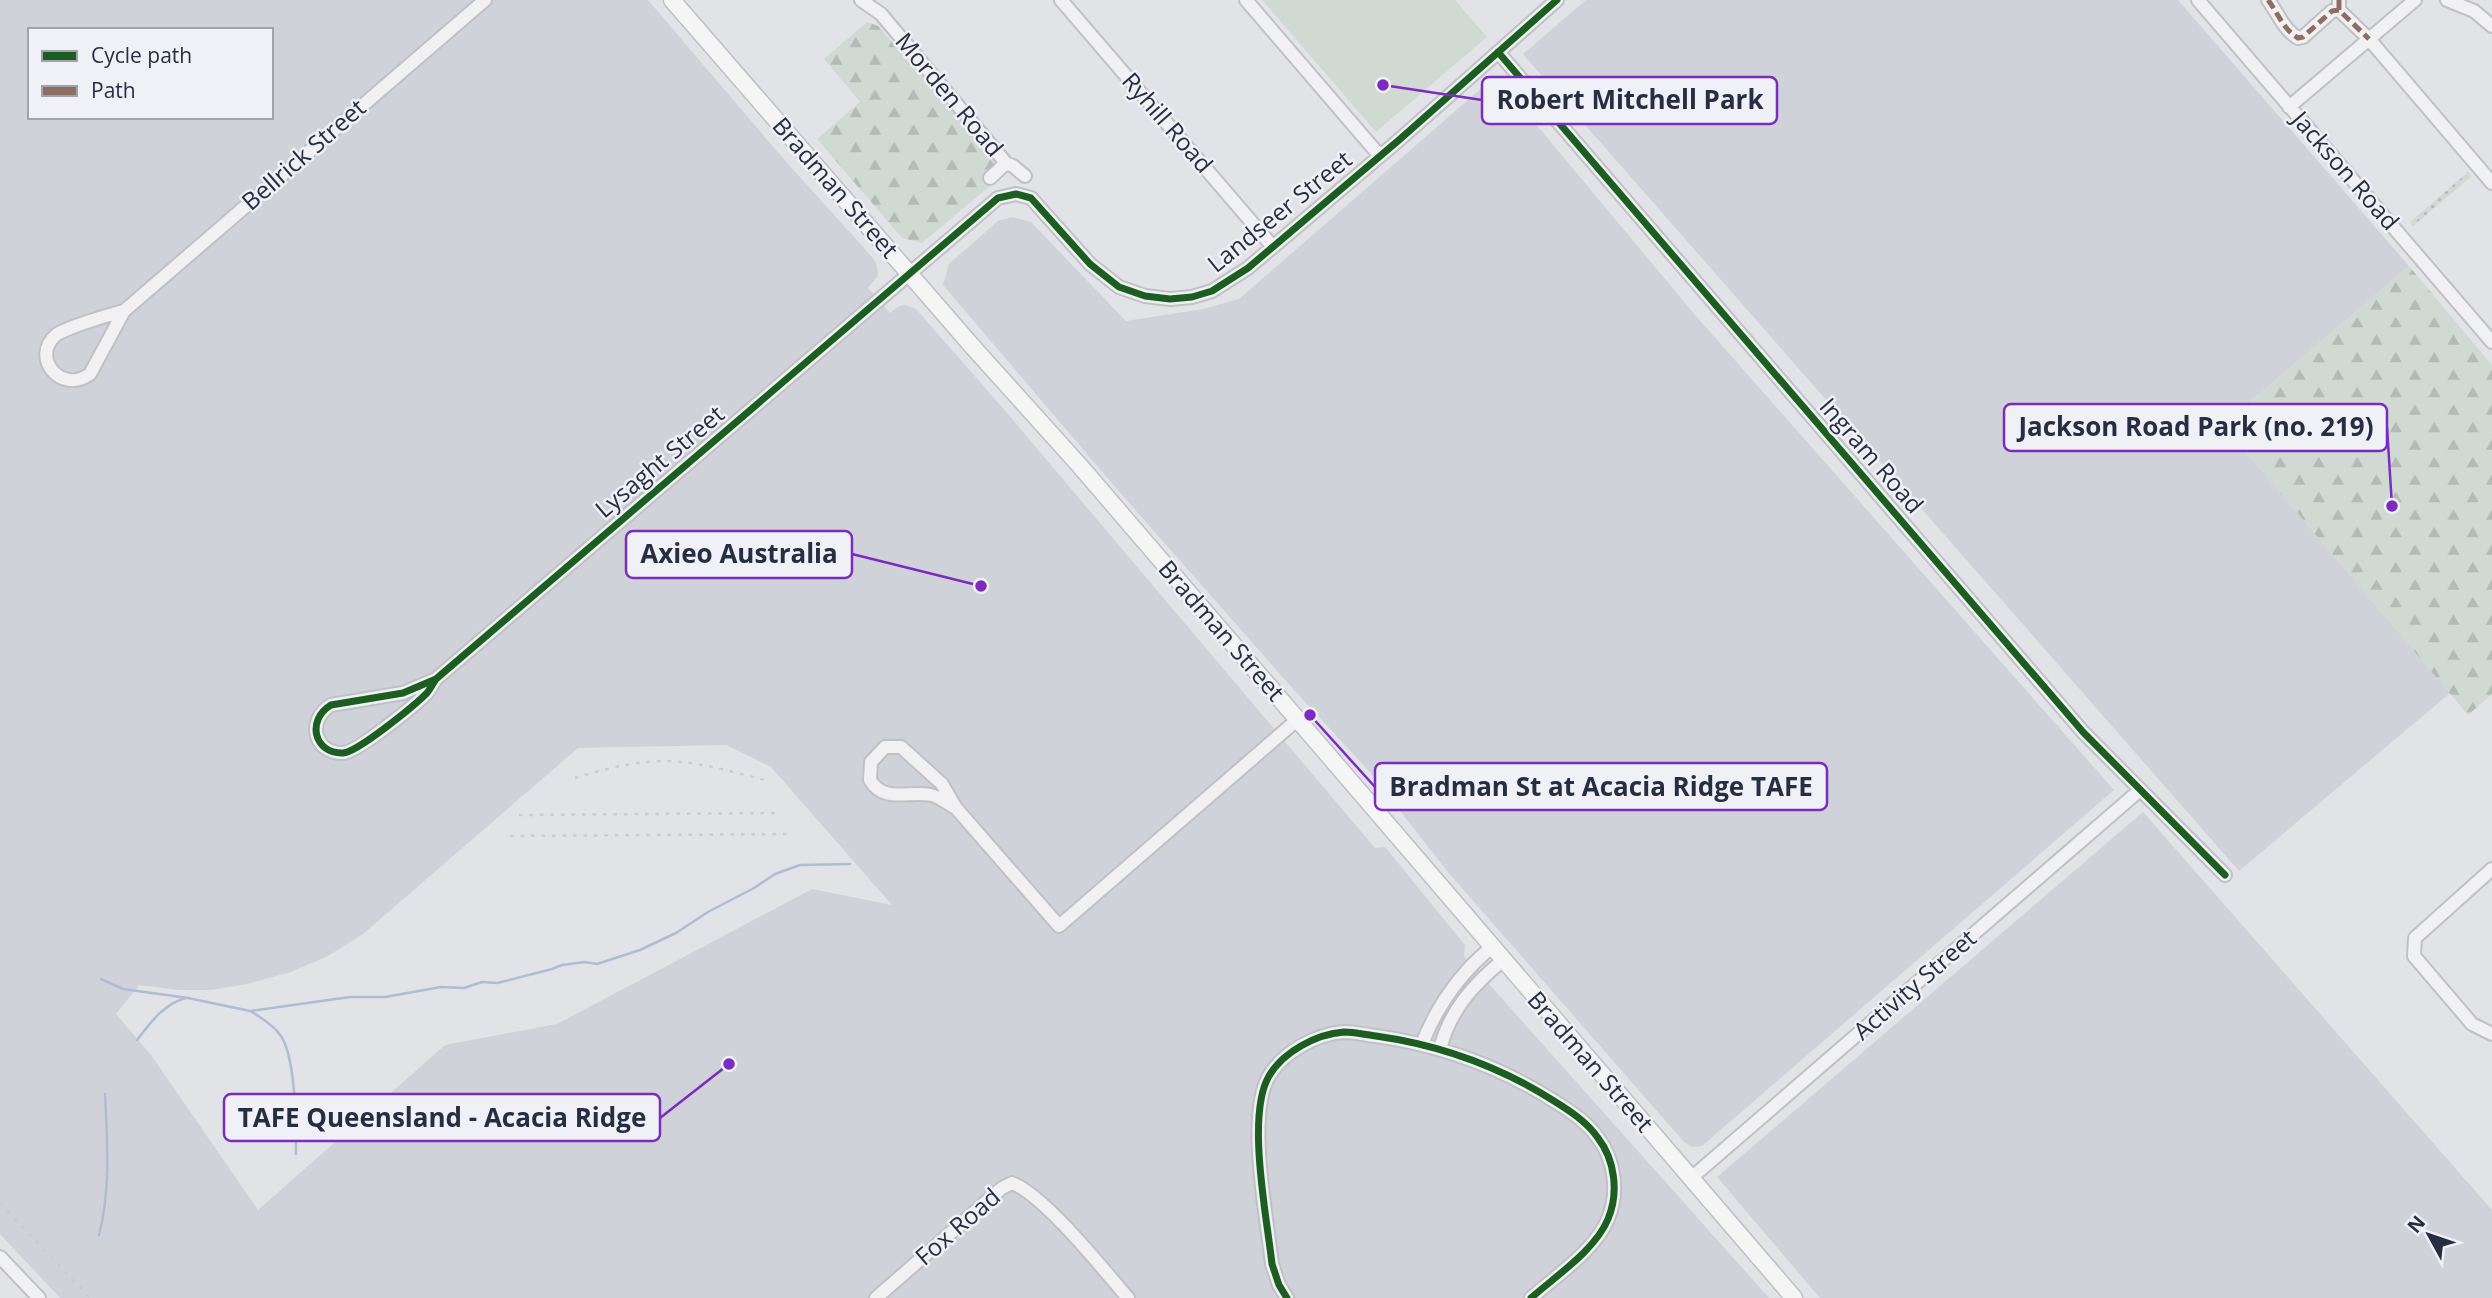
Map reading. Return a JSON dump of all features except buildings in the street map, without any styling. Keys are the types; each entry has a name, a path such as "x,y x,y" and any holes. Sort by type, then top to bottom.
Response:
{"main road":[{"name":"Bradman Street","path":"672,0 1080,466 1794,1298"}],"street":[{"name":"Bellrick Street","path":"124,311 58,333 49,343 46,352 47,362 53,371 69,381 80,380 90,374 124,311 485,0"},
{"name":"Morden Road","path":"861,0 881,14 1006,163 1025,176"},
{"name":"Ryhill Road","path":"1061,0 1273,247"},
{"path":"1246,0 1380,156"},
{"name":"Jackson Road","path":"2198,0 2492,342"},
{"path":"2268,0 2277,17 2298,38 2303,37 2339,5 2492,183"},
{"path":"2290,107 2415,0"},
{"path":"2447,0 2474,11 2491,23"},
{"name":"Landseer Street","path":"909,273 995,200 1010,194 1021,194 1034,200 1090,264 1119,286 1145,296 1182,298 1212,291 1241,274 1380,156 1498,52 1550,2"},
{"name":"Ingram Road","path":"1498,52 2083,732 2225,875"},
{"name":"Morden Road","path":"990,178 1006,163"},
{"name":"Lysaght Street","path":"436,679 428,692 353,751 337,752 319,741 316,720 323,710 331,705 403,693 436,679 909,273"},
{"path":"956,808 933,795 891,795 879,790 870,780 871,762 885,747 901,747 942,784 956,808 1059,926 1297,720"},
{"name":"Activity Street","path":"1690,1179 2140,790"},
{"path":"2492,869 2415,937 2414,956 2472,1024 2492,1034"},
{"path":"1422,1044 1433,1018 1455,984 1492,947"},
{"path":"1440,1049 1447,1024 1456,1008 1476,984 1503,960"},
{"path":"1287,1298 1272,1264 1258,1133 1258,1107 1269,1076 1281,1059 1310,1041 1343,1032 1422,1044 1506,1073 1587,1124 1597,1136 1612,1167 1614,1194 1605,1226 1589,1247 1531,1298"},
{"name":"Fox Road","path":"876,1298 1002,1188 1012,1183 1025,1188 1041,1203 1128,1298"},
{"path":"1,1261 39,1298"}],"shaded area":[{"path":"0,0 648,0 781,156 872,257 878,272 868,288 890,313 905,305 916,309 1375,848 1385,847 1465,945 1464,956 1769,1298 60,1298 0,1234","holes":["726,745 771,767 892,905 812,889 557,1024 445,1045 258,1210 151,1055 116,1014 139,985 178,990 211,990 291,972 328,956 363,934 578,748"]},
{"path":"1586,0 2178,0 2409,266 2223,425 2450,693 2239,871 1523,54"},
{"path":"1495,83 1504,86 1695,315 2114,790 1702,1146 1692,1147 1684,1142 1447,871 1369,771 1116,488 943,285 949,264 998,221 1012,217 1031,222 1126,321 1203,309 1239,299 1484,86"},
{"path":"2143,812 2492,1210 2492,1298 1820,1298 1717,1177"}],"green space":[{"path":"1262,0 1455,0 1487,37 1376,132"},
{"path":"867,22 878,26 998,164 1003,175 922,243 902,238 817,139 860,102 824,59"},
{"path":"2468,172 2472,176 2413,226 2410,222"},
{"path":"2409,266 2492,365 2492,694 2468,715 2223,425"}],"waterway":[{"path":"101,979 123,989 188,998 250,1011 350,997 385,997 441,987 464,988 482,982 497,983 562,965 585,962 597,964 640,950 676,933 775,874 800,865 850,864"},
{"path":"137,1040 164,1010 185,998"},
{"path":"252,1012 275,1029 286,1047 294,1093 296,1154"},
{"path":"99,1235 107,1182 105,1094"}],"railway":[{"path":"575,778 620,766 667,761 706,766 769,781"},
{"path":"519,815 780,813"},
{"path":"510,836 793,834"},
{"path":"0,1203 90,1298"}],"marked path":[{"path":"2268,0 2285,25 2298,38 2303,37 2332,11 2339,10"},
{"path":"2339,0 2339,10 2369,39"}],"cycle path":[{"path":"436,679 403,693 331,705 318,719 316,727 320,742 333,752 350,751 399,717 427,693 436,679 998,198 1016,194 1031,198 1090,264 1119,287 1145,296 1170,299 1192,297 1212,291 1248,268 1399,140 1557,0"},
{"path":"1498,52 2083,732 2225,875"},
{"path":"1287,1298 1272,1264 1263,1195 1259,1140 1262,1093 1275,1067 1292,1052 1322,1036 1344,1032 1423,1045 1490,1067 1566,1109 1594,1132 1604,1147 1614,1177 1608,1219 1585,1251 1531,1298"}],"place":[{"name":"Robert Mitchell Park","path":"1383,85"},
{"name":"Jackson Road Park (no. 219)","path":"2392,506"},
{"name":"Axieo Australia","path":"981,586"},
{"name":"Bradman St at Acacia Ridge TAFE","path":"1310,715"},
{"name":"TAFE Queensland - Acacia Ridge","path":"729,1064"}]}
